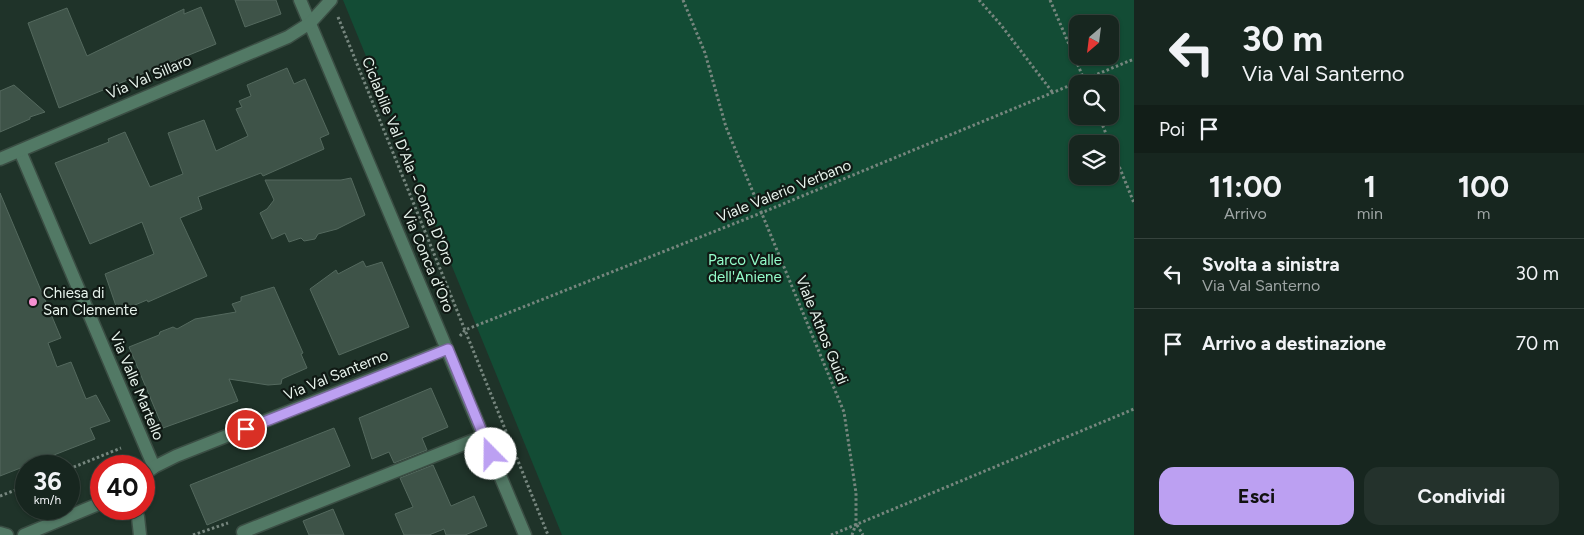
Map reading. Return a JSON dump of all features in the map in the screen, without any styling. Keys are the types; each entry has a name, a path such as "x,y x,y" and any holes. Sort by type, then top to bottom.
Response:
{"street":[{"name":"Via Conca d'Oro","path":"300,0 525,535"},
{"name":"Via Val Sillaro","path":"0,159 288,37 310,23 331,0"},
{"name":"Via Valle Martello","path":"20,151 143,455"},
{"name":"Via Val Santerno","path":"155,468 176,456 448,349"},
{"path":"243,532 484,436"},
{"path":"24,535 90,508"},
{"path":"138,520 140,535"},
{"path":"0,533 7,535"}],"path":[{"name":"Ciclablile Val D'Ala - Conca D'Oro","path":"331,0 548,535"},
{"name":"Viale Athos Guidi","path":"683,0 705,53 726,127 844,412 856,493 856,524 852,535"},
{"path":"979,0 1001,24 1053,93"},
{"path":"1050,0 1082,75"},
{"name":"Viale Valerio Verbano","path":"1099,75 1134,58"},
{"name":"Viale Valerio Verbano","path":"448,349 465,330 1069,88"},
{"path":"1119,166 1134,203"},
{"path":"831,535 1134,409"},
{"path":"80,465 121,448"},
{"path":"0,496 15,490"},
{"path":"856,524 863,535"},
{"path":"193,535 222,525"}],"green space":[{"name":"Parco Valle dell'Aniene","path":"343,0 1134,0 1134,535 562,535"}],"building":[{"path":"235,0 276,0 281,14 245,27"},
{"path":"201,7 216,44 59,108 28,23 67,8 87,56 184,9 184,14"},
{"path":"287,68 294,84 305,79 329,134 320,138 324,149 263,176 261,173 198,197 202,209 180,218 207,276 148,302 147,300 118,312 105,274 154,254 142,222 90,244 55,163 109,142 108,139 125,132 150,187 183,174 168,133 204,120 216,151 248,136 236,109 242,107 239,101 251,96 247,85"},
{"path":"14,85 45,112 30,117 30,119 0,132 0,91"},
{"path":"351,178 365,215 337,229 318,234 315,239 304,241 301,238 289,242 285,233 272,239 260,213 267,209 274,200 265,180 341,180"},
{"name":"Chiesa di San Clemente","path":"0,193 61,338 48,343 57,367 71,362 86,399 96,395 110,421 90,428 95,439 54,455 15,455 15,470 0,476"},
{"path":"363,261 366,267 382,262 409,327 339,355 310,289 336,270 338,274"},
{"path":"274,287 303,353 301,354 307,368 282,379 281,384 268,385 229,379 238,401 163,428 129,347 173,327 177,329 195,319 236,312 232,304 241,301 241,297"},
{"path":"431,388 448,427 422,438 427,450 394,463 389,452 372,459 359,418"},
{"path":"334,428 350,466 207,525 190,485"},
{"path":"433,465 451,506 474,496 487,526 465,535 446,535 444,529 429,535 404,535 395,514 413,507 400,478"},
{"path":"333,509 344,535 309,535 303,521"}],"place":[{"name":"Chiesa di San Clemente","path":"33,302"}],"route":[{"path":"246,429 448,349 491,454"}]}
